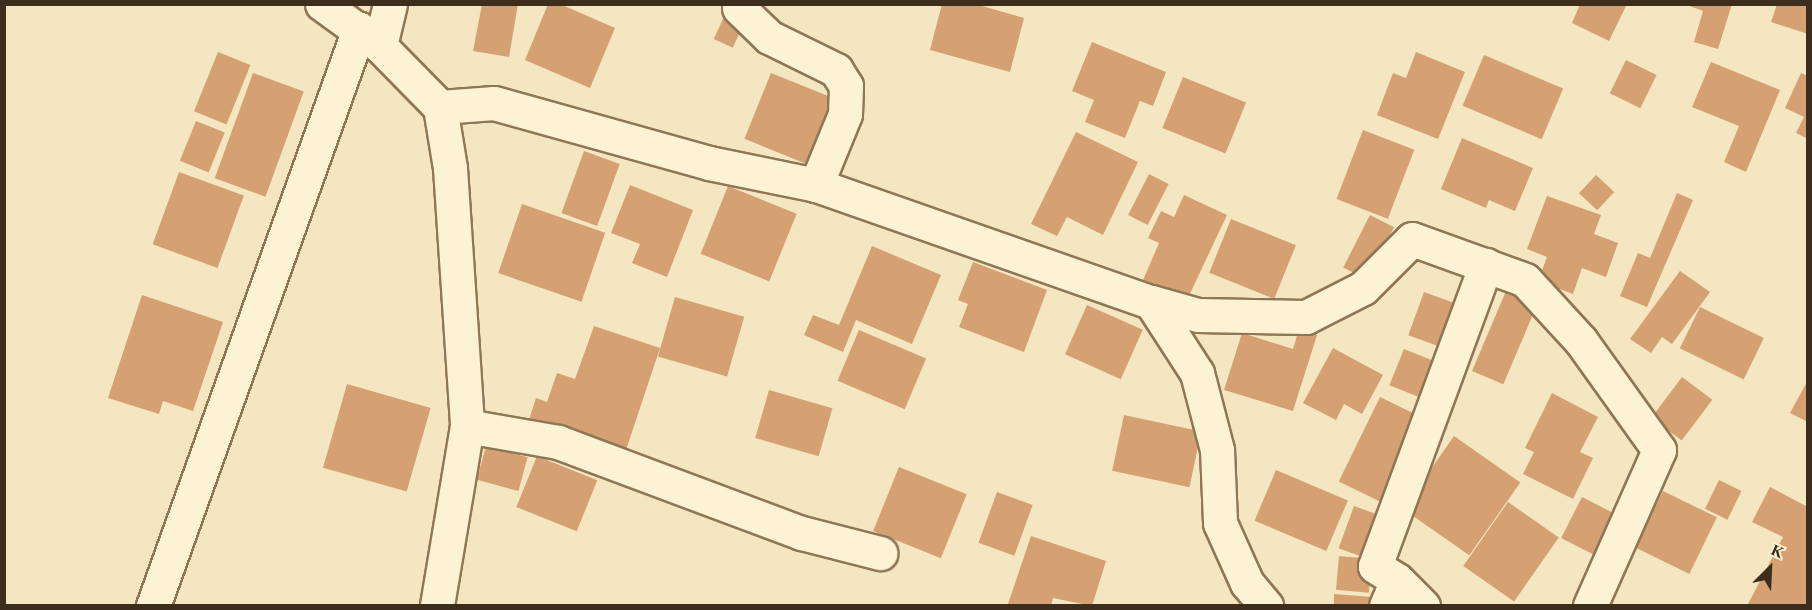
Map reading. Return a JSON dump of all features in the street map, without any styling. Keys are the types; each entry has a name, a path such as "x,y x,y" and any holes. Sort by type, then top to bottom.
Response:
{"street":[{"path":"322,4 369,38 440,107 450,168 467,426 437,606"},
{"path":"153,606 369,38 390,4"},
{"path":"739,8 770,37 836,70 846,86 845,114 816,185"},
{"path":"440,107 494,103 709,163 816,185 1151,302 1198,315 1306,317 1363,288 1412,239 1526,280 1581,341 1659,450 1590,606"},
{"path":"1423,606 1391,593 1375,566 1486,265"},
{"path":"1151,302 1197,373 1217,450 1220,523 1247,583 1266,606"},
{"path":"467,426 558,442 802,533 880,553"}],"building":[{"path":"482,4 518,4 509,57 473,51"},
{"path":"548,4 560,4 615,28 590,88 525,60"},
{"path":"942,4 975,4 1024,18 1010,72 930,50"},
{"path":"1580,4 1627,4 1609,41 1572,23"},
{"path":"1684,4 1732,4 1718,49 1694,42 1703,11"},
{"path":"1777,4 1808,4 1808,34 1771,22"},
{"path":"723,19 742,28 733,48 714,39"},
{"path":"1092,42 1166,72 1153,106 1140,101 1125,138 1085,122 1094,100 1072,91"},
{"path":"218,52 250,65 226,124 194,111"},
{"path":"1416,52 1465,72 1438,139 1377,115 1393,73 1406,78"},
{"path":"1484,55 1563,89 1542,139 1463,106"},
{"path":"1626,60 1657,75 1640,108 1610,93"},
{"path":"1711,62 1780,90 1746,172 1724,162 1739,126 1692,107"},
{"path":"253,73 304,91 265,197 215,178"},
{"path":"771,73 833,98 807,164 744,139"},
{"path":"1801,73 1808,76 1808,139 1796,133 1804,117 1785,108"},
{"path":"1183,77 1246,102 1225,153 1162,128"},
{"path":"196,121 225,133 209,172 180,161"},
{"path":"1363,130 1414,150 1388,219 1336,199"},
{"path":"1076,132 1138,162 1103,235 1067,217 1057,236 1031,224"},
{"path":"1462,138 1533,168 1515,211 1489,200 1486,208 1441,189"},
{"path":"584,151 620,164 597,226 561,213"},
{"path":"179,172 244,196 218,268 153,244"},
{"path":"1149,174 1169,184 1148,225 1128,215"},
{"path":"1596,175 1614,192 1597,210 1579,193"},
{"path":"630,185 693,210 667,277 632,263 640,244 611,233"},
{"path":"728,186 797,214 769,281 701,254"},
{"path":"1677,193 1693,200 1647,307 1620,296 1638,253 1650,258"},
{"path":"1184,195 1227,215 1187,300 1143,280 1159,243 1148,238 1161,211 1174,217"},
{"path":"1547,196 1601,215 1594,234 1618,243 1606,277 1582,268 1573,294 1538,281 1547,257 1527,249"},
{"path":"522,204 605,233 581,302 498,273"},
{"path":"1370,215 1394,227 1367,280 1343,268"},
{"path":"1231,219 1296,245 1274,299 1209,273"},
{"path":"872,246 941,275 912,344 856,320 843,352 804,335 813,315 839,325"},
{"path":"973,262 1047,290 1024,352 959,327 968,304 958,300"},
{"path":"1680,271 1710,292 1672,344 1662,337 1651,353 1630,339"},
{"path":"1506,291 1537,304 1503,384 1472,371"},
{"path":"1424,292 1465,307 1450,350 1408,335"},
{"path":"142,295 223,322 193,411 163,401 159,414 108,398"},
{"path":"675,297 744,317 727,376 658,357"},
{"path":"1087,305 1143,330 1121,379 1065,354"},
{"path":"1700,307 1764,338 1744,379 1680,348"},
{"path":"594,326 660,348 625,453 529,420 536,398 547,402 557,373 575,379"},
{"path":"1299,329 1317,335 1293,411 1224,390 1242,333 1293,349"},
{"path":"859,330 926,359 905,409 838,381"},
{"path":"1333,348 1383,375 1362,414 1344,404 1336,420 1303,403"},
{"path":"1404,349 1433,361 1418,397 1389,385"},
{"path":"1682,377 1712,400 1682,441 1651,418"},
{"path":"1808,380 1808,422 1790,413"},
{"path":"347,384 431,408 407,492 323,468"},
{"path":"769,390 832,408 819,456 755,438"},
{"path":"1552,393 1598,417 1580,452 1593,458 1573,499 1523,474 1534,452 1525,448"},
{"path":"1380,397 1424,418 1383,503 1339,481"},
{"path":"1124,415 1201,431 1189,487 1112,471"},
{"path":"1454,436 1520,482 1469,555 1403,509"},
{"path":"486,446 528,457 518,491 477,480"},
{"path":"537,456 597,480 577,531 516,507"},
{"path":"899,467 967,494 941,558 873,531"},
{"path":"1276,470 1348,500 1326,551 1255,521"},
{"path":"1719,480 1741,491 1727,520 1705,509"},
{"path":"1770,487 1808,507 1808,606 1747,606 1783,537 1752,522"},
{"path":"1663,491 1717,517 1689,574 1635,548"},
{"path":"997,492 1033,505 1014,556 979,543"},
{"path":"1582,497 1617,515 1596,556 1561,538"},
{"path":"1508,502 1559,538 1514,601 1463,566"},
{"path":"1354,506 1382,516 1367,559 1339,548"},
{"path":"1031,536 1106,561 1092,606 1053,598 1051,606 1008,604"},
{"path":"1339,556 1372,559 1369,593 1336,590"},
{"path":"1334,594 1372,597 1372,606 1334,606"}]}
